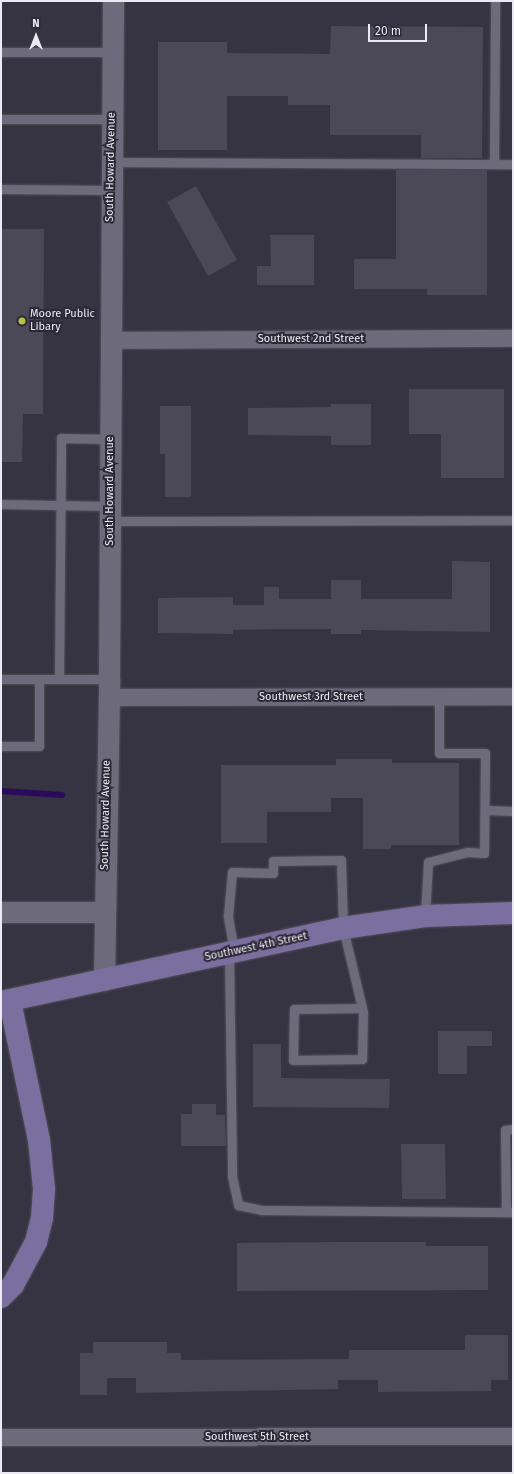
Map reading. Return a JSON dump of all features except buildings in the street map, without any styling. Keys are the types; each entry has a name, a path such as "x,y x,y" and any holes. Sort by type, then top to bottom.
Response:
{"main road":[{"name":"Southwest 4th Street","path":"5,1001 343,928 425,916 513,913"},
{"path":"1,1297 13,1285 36,1242 42,1218 44,1190 39,1140 5,1001"}],"street":[{"name":"South Howard Avenue","path":"104,980 109,688 110,190 113,1"},
{"name":"Southwest 2nd Street","path":"110,340 513,338"},
{"name":"Southwest 3rd Street","path":"109,688 438,696 513,696"},
{"path":"1,912 104,912"},
{"name":"Southwest 5th Street","path":"1,1437 513,1436"}],"lane":[{"path":"494,164 496,1"},
{"path":"1,52 112,52"},
{"path":"1,119 111,119"},
{"path":"111,162 513,164"},
{"path":"1,189 110,190"},
{"path":"59,679 61,438 110,439"},
{"path":"1,504 61,505 110,513 513,520"},
{"path":"1,679 59,679 109,688"},
{"path":"1,746 39,746 39,679"},
{"path":"425,916 428,862 467,852 484,853 485,753 438,753 438,696"},
{"path":"485,810 513,810"},
{"path":"362,1008 294,1009 293,1060 362,1059 362,1008 343,928 341,860 272,861 272,873 232,872 228,916 231,952 232,1176 238,1205 262,1210 509,1212 509,1178 505,1130 513,1129"}],"waterway":[{"path":"1,791 62,795"}],"place":[{"name":"Moore Public Libary","path":"22,321"}]}
